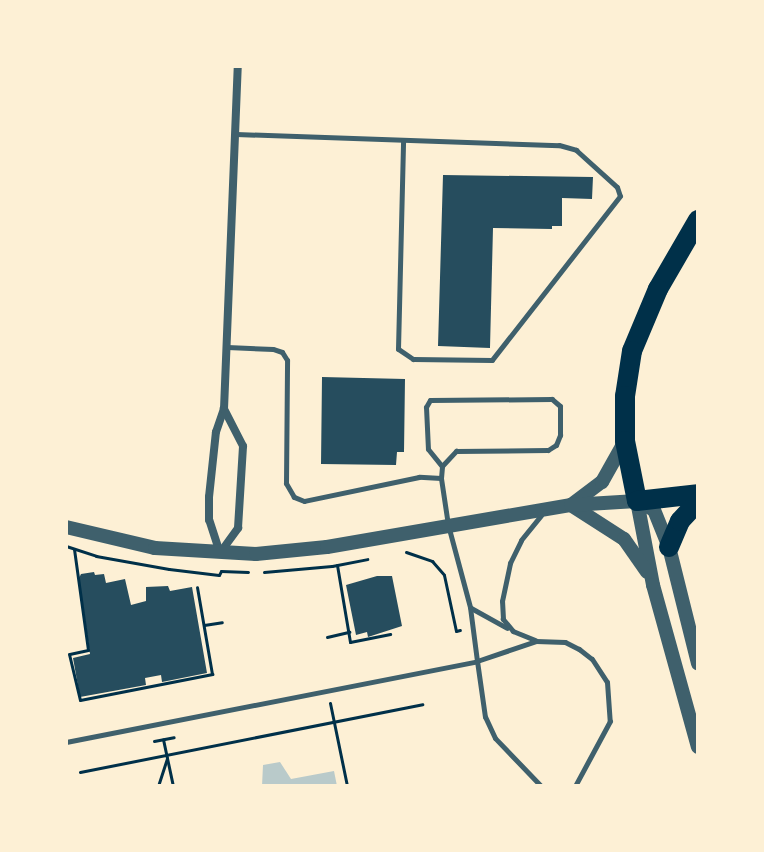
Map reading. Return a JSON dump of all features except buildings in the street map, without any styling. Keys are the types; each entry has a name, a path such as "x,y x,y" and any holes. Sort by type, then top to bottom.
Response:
{"highway":[{"path":"698,220 658,289 632,351 625,396 625,441 637,501 698,494"},
{"path":"669,547 680,521 698,502"}],"street":[{"path":"220,554 209,520 209,497 216,432 224,409 238,66"},
{"path":"220,554 238,528 243,446 224,409"},
{"path":"571,505 602,482 625,441"},
{"path":"66,527 155,548 220,554 292,551 571,505 637,501 654,510 669,547 698,663"},
{"path":"637,501 653,585 698,747"},
{"path":"571,505 624,539 653,585"}],"lane":[{"path":"236,134 559,145 576,150 620,191 620,196 492,360 413,359 398,349 403,140"},
{"path":"227,347 273,349 282,352 287,360 286,483 294,497 304,501 419,477 441,478"},
{"path":"442,466 428,449 426,407 430,400 552,399 560,406 560,435 556,445 548,450 456,451 442,466 441,478 448,525 470,607 485,717 495,738 541,786"},
{"path":"513,631 503,619 502,601 510,563 521,540 545,509"},
{"path":"470,607 536,641"},
{"path":"66,742 477,661 536,641 565,642 592,659 607,682 610,721 575,786"}],"path":[{"path":"66,546 154,567 219,575 221,571 265,572 337,565 376,557"},
{"path":"74,548 88,650 69,654 80,700 212,674 197,587"},
{"path":"402,551 419,554 432,561 444,575 456,631 473,628"},
{"path":"337,565 350,642 390,634"},
{"path":"204,625 222,622"},
{"path":"327,637 349,632"},
{"path":"330,703 347,786"},
{"path":"80,772 422,704"},
{"path":"154,741 174,737"},
{"path":"163,739 173,786"},
{"path":"158,786 167,756"}],"shaded area":[{"path":"280,762 291,779 334,771 337,786 262,786 263,765"}]}
